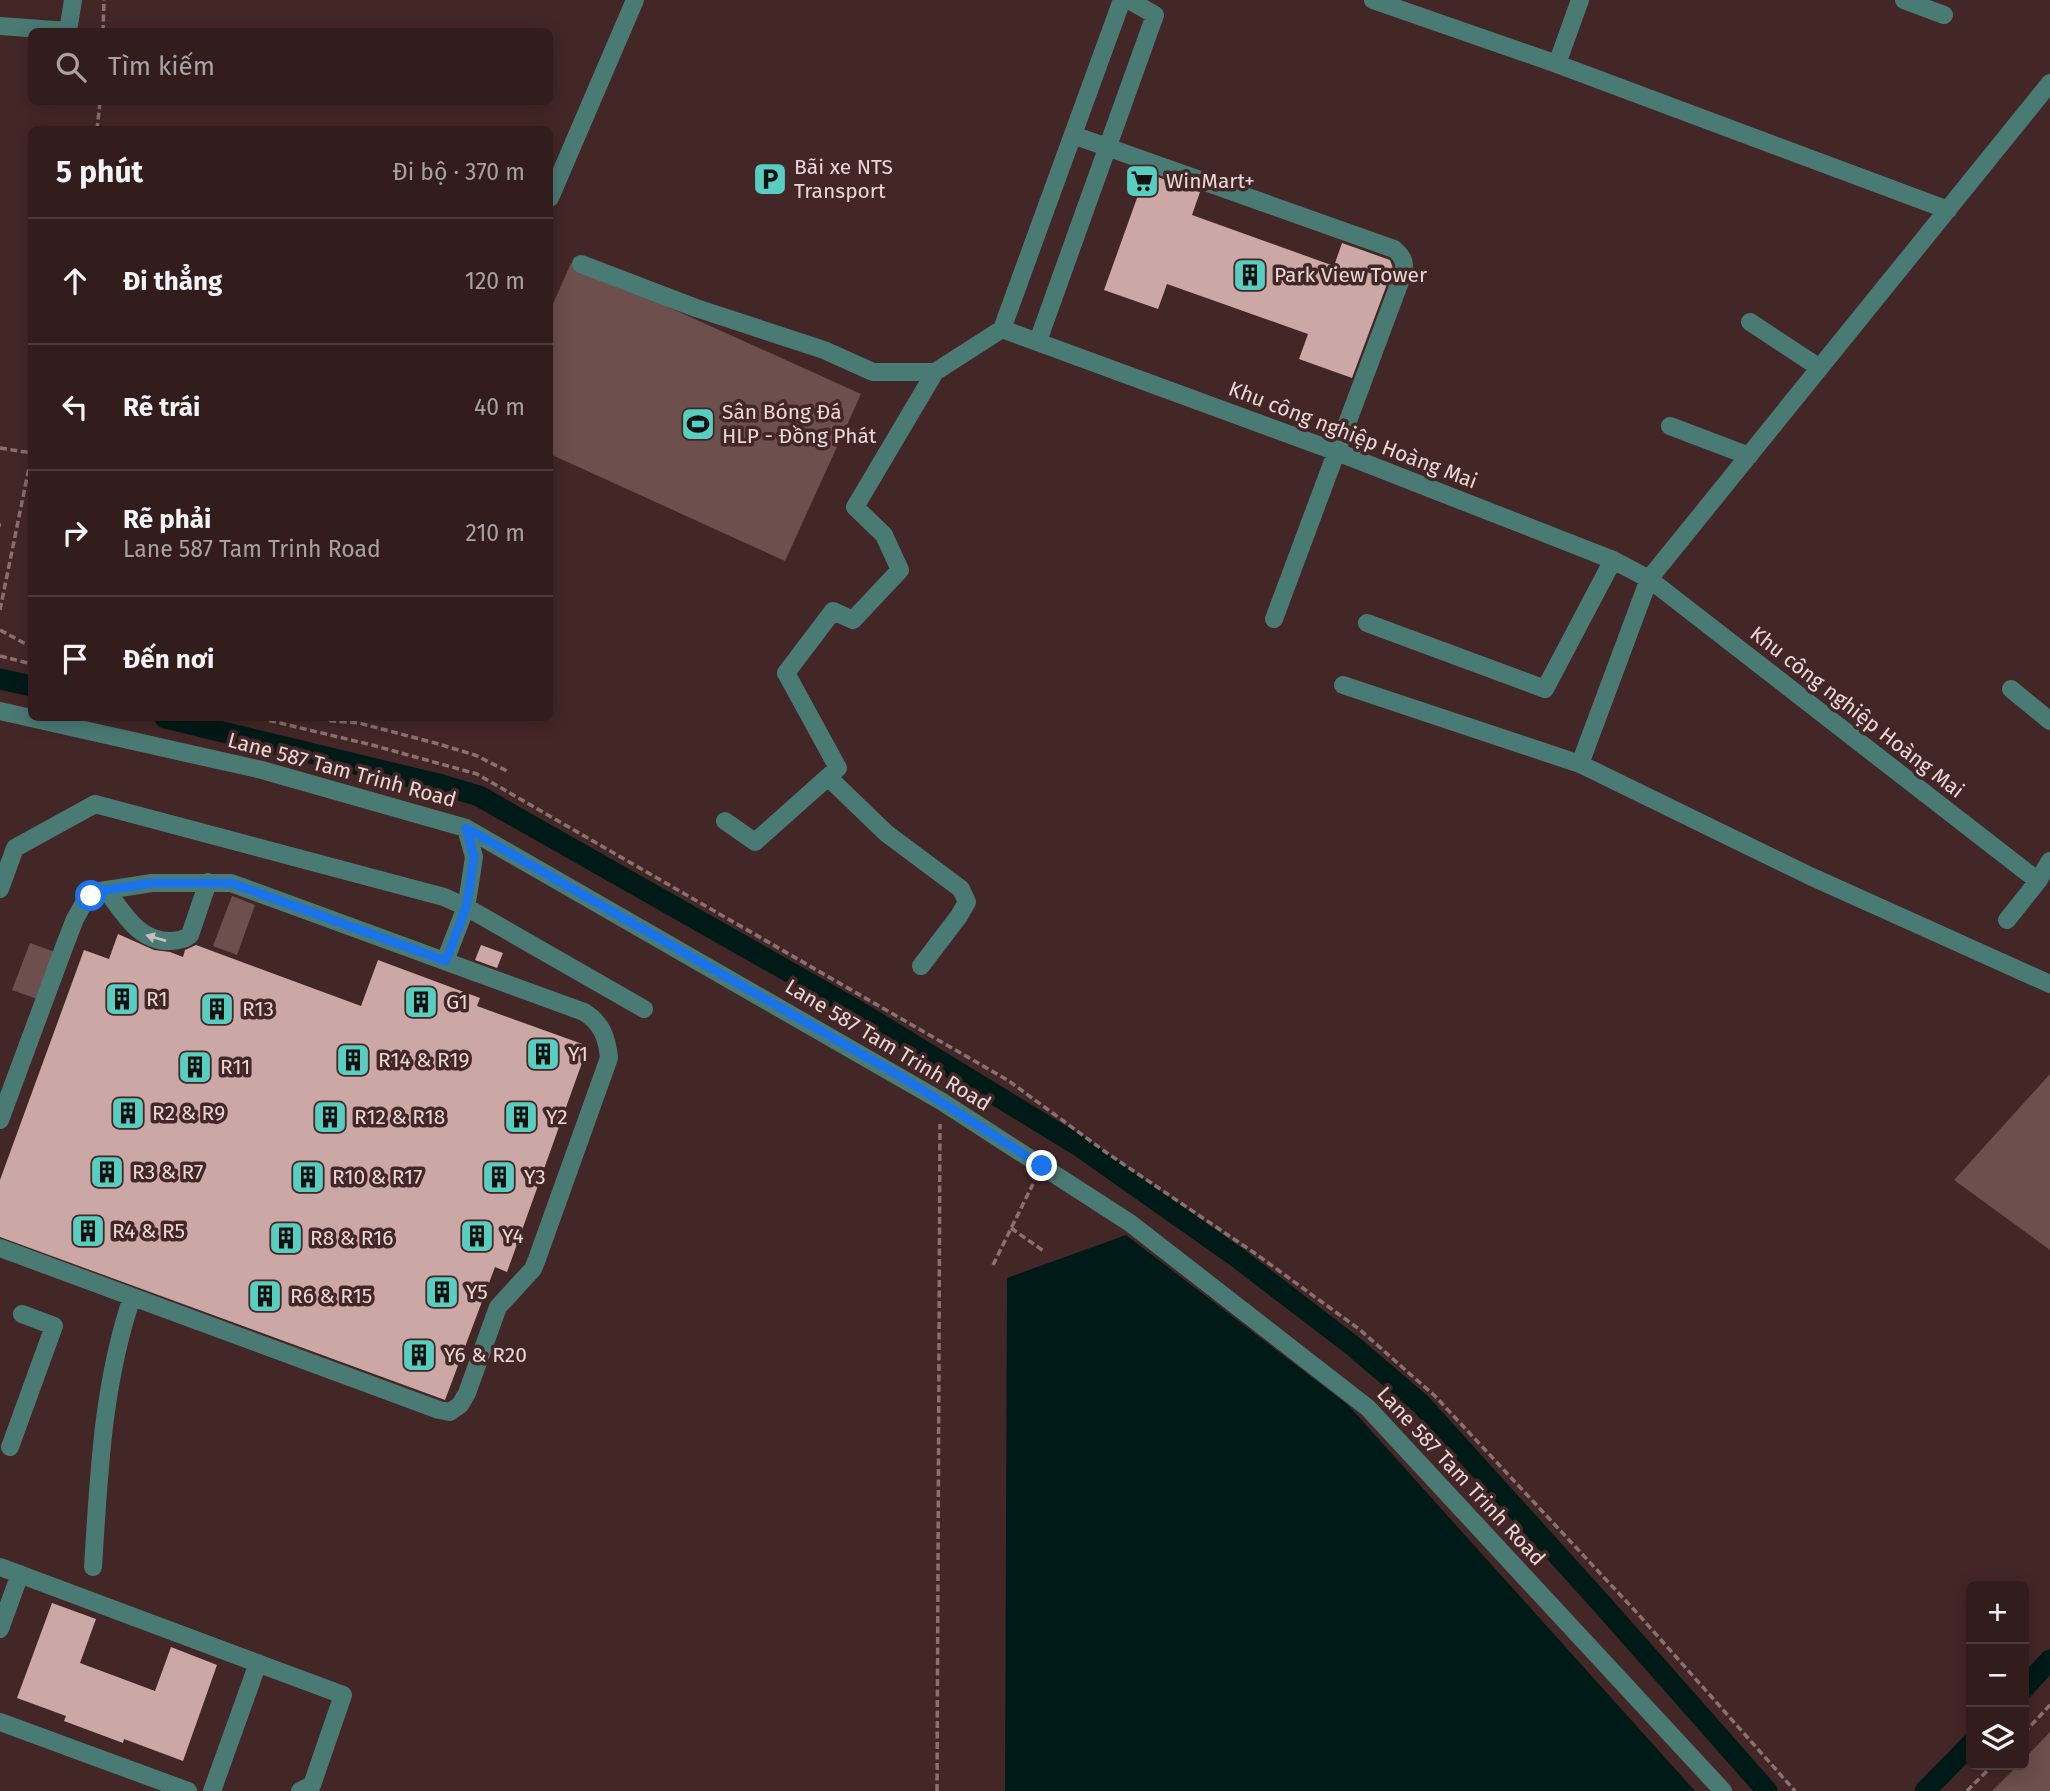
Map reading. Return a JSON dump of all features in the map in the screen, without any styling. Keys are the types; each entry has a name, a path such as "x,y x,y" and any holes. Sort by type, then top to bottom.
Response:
{"street":[{"path":"68,28 73,0"},
{"path":"553,191 635,0"},
{"path":"725,821 755,842 838,768 786,673 833,611 853,620 900,570 884,535 855,507 935,372 1002,328 1122,0"},
{"path":"1038,341 1155,15 1129,0"},
{"path":"1373,0 1557,64 1948,210"},
{"path":"1557,64 1580,0"},
{"path":"1904,0 1944,15"},
{"path":"0,26 28,28"},
{"path":"1580,764 1649,579 2050,83"},
{"path":"1073,135 1394,249 1405,264 1274,619"},
{"path":"580,264 696,308 824,350 873,372 935,372"},
{"path":"1750,322 1819,368"},
{"name":"Khu công nghiệp Hoàng Mai","path":"1002,328 1337,452 1614,560 1649,579 2038,881"},
{"path":"1670,426 1749,456"},
{"path":"1367,623 1545,689 1614,560"},
{"path":"1343,685 1580,764 1810,876 2050,984"},
{"path":"2011,689 2050,722"},
{"name":"Lane 587 Tam Trinh Road","path":"0,711 28,717"},
{"name":"Lane 587 Tam Trinh Road","path":"44,721 262,770 466,828 941,1101 1130,1223 1368,1408 1723,1791"},
{"path":"828,777 886,833 961,889 967,902 921,966"},
{"path":"0,889 15,848 95,804 444,897 644,1009"},
{"path":"446,961 466,907 474,857 466,828"},
{"path":"2007,920 2050,861"},
{"path":"106,890 138,930 147,937 173,942 185,939 190,934 208,881"},
{"path":"0,1120 75,919 85,901 106,890 152,883 208,881 243,886 584,1012 595,1019 603,1032 609,1058 533,1269 498,1307 467,1393 460,1405 450,1412 0,1248"},
{"path":"93,1567 102,1431 115,1353 132,1297"},
{"path":"9,1446 54,1326 22,1314"},
{"path":"0,1567 343,1695 312,1786 300,1791"},
{"path":"0,1629 20,1574"},
{"path":"212,1791 258,1663"},
{"path":"0,1723 188,1791"}],"path":[{"path":"103,28 104,0"},
{"path":"97,126 100,105"},
{"path":"0,448 28,452"},
{"path":"0,610 28,473"},
{"path":"0,630 28,644"},
{"path":"0,656 28,662"},
{"path":"332,721 359,723 435,743 475,755 507,771"},
{"path":"937,1791 941,1101"},
{"path":"993,1265 1042,1166"},
{"path":"1011,1228 1045,1251"},
{"path":"2029,1727 2050,1705"},
{"path":"1967,1791 1988,1770"}],"shaded area":[{"name":"Sân Bóng Đá HLP - Đồng Phát","path":"571,263 861,394 785,561 553,455 553,304"},
{"path":"232,896 255,905 237,955 213,946"},
{"path":"30,943 55,952 37,999 12,990"},
{"path":"2050,1074 2050,1250 1954,1180"},
{"path":"2050,1732 2050,1791 1992,1791 2013,1770 2029,1770 2029,1754"}],"water":[{"path":"1126,1235 1348,1405 1695,1791 1005,1791 1007,1278"}],"building":[{"name":"Park View Tower","path":"1146,173 1200,192 1192,215 1334,266 1342,243 1390,260 1393,268 1352,378 1299,359 1308,334 1167,284 1158,309 1104,290"},
{"path":"118,934 154,950 183,957 185,950 196,945 361,1006 378,960 480,998 477,1006 588,1046 507,1272 495,1267 445,1400 0,1237 0,1180 84,950 109,959"},
{"path":"481,945 503,953 497,968 475,960"},
{"path":"52,1603 96,1619 80,1663 155,1691 171,1647 217,1665 183,1761 64,1721 66,1716 17,1698"}],"waterway":[{"path":"0,679 28,685"},
{"path":"177,721 479,796 858,1011 1079,1146 1238,1258 1353,1346 1421,1404 1767,1791"},
{"path":"2029,1683 2050,1660"},
{"path":"1925,1791 1966,1749"}],"place":[{"name":"Bãi xe NTS Transport","path":"770,179"},
{"name":"WinMart+","path":"1142,181"},
{"name":"Park View Tower","path":"1250,275"},
{"name":"Sân Bóng Đá HLP - Đồng Phát","path":"698,424"},
{"name":"R1","path":"122,999"},
{"name":"G1","path":"421,1002"},
{"name":"R13","path":"217,1009"},
{"name":"Y1","path":"543,1054"},
{"name":"R14 & R19","path":"353,1060"},
{"name":"R11","path":"195,1067"},
{"name":"R2 & R9","path":"128,1113"},
{"name":"R12 & R18","path":"330,1117"},
{"name":"Y2","path":"521,1117"},
{"name":"R3 & R7","path":"107,1172"},
{"name":"R10 & R17","path":"308,1177"},
{"name":"Y3","path":"499,1177"},
{"name":"R4 & R5","path":"88,1231"},
{"name":"Y4","path":"477,1236"},
{"name":"R8 & R16","path":"286,1238"},
{"name":"Y5","path":"442,1292"},
{"name":"R6 & R15","path":"265,1296"},
{"name":"Y6 & R20","path":"419,1355"}],"route":[{"path":"91,896 100,891 152,883 231,883 446,961 466,907 474,857 466,828 900,1076 1042,1166"}]}
